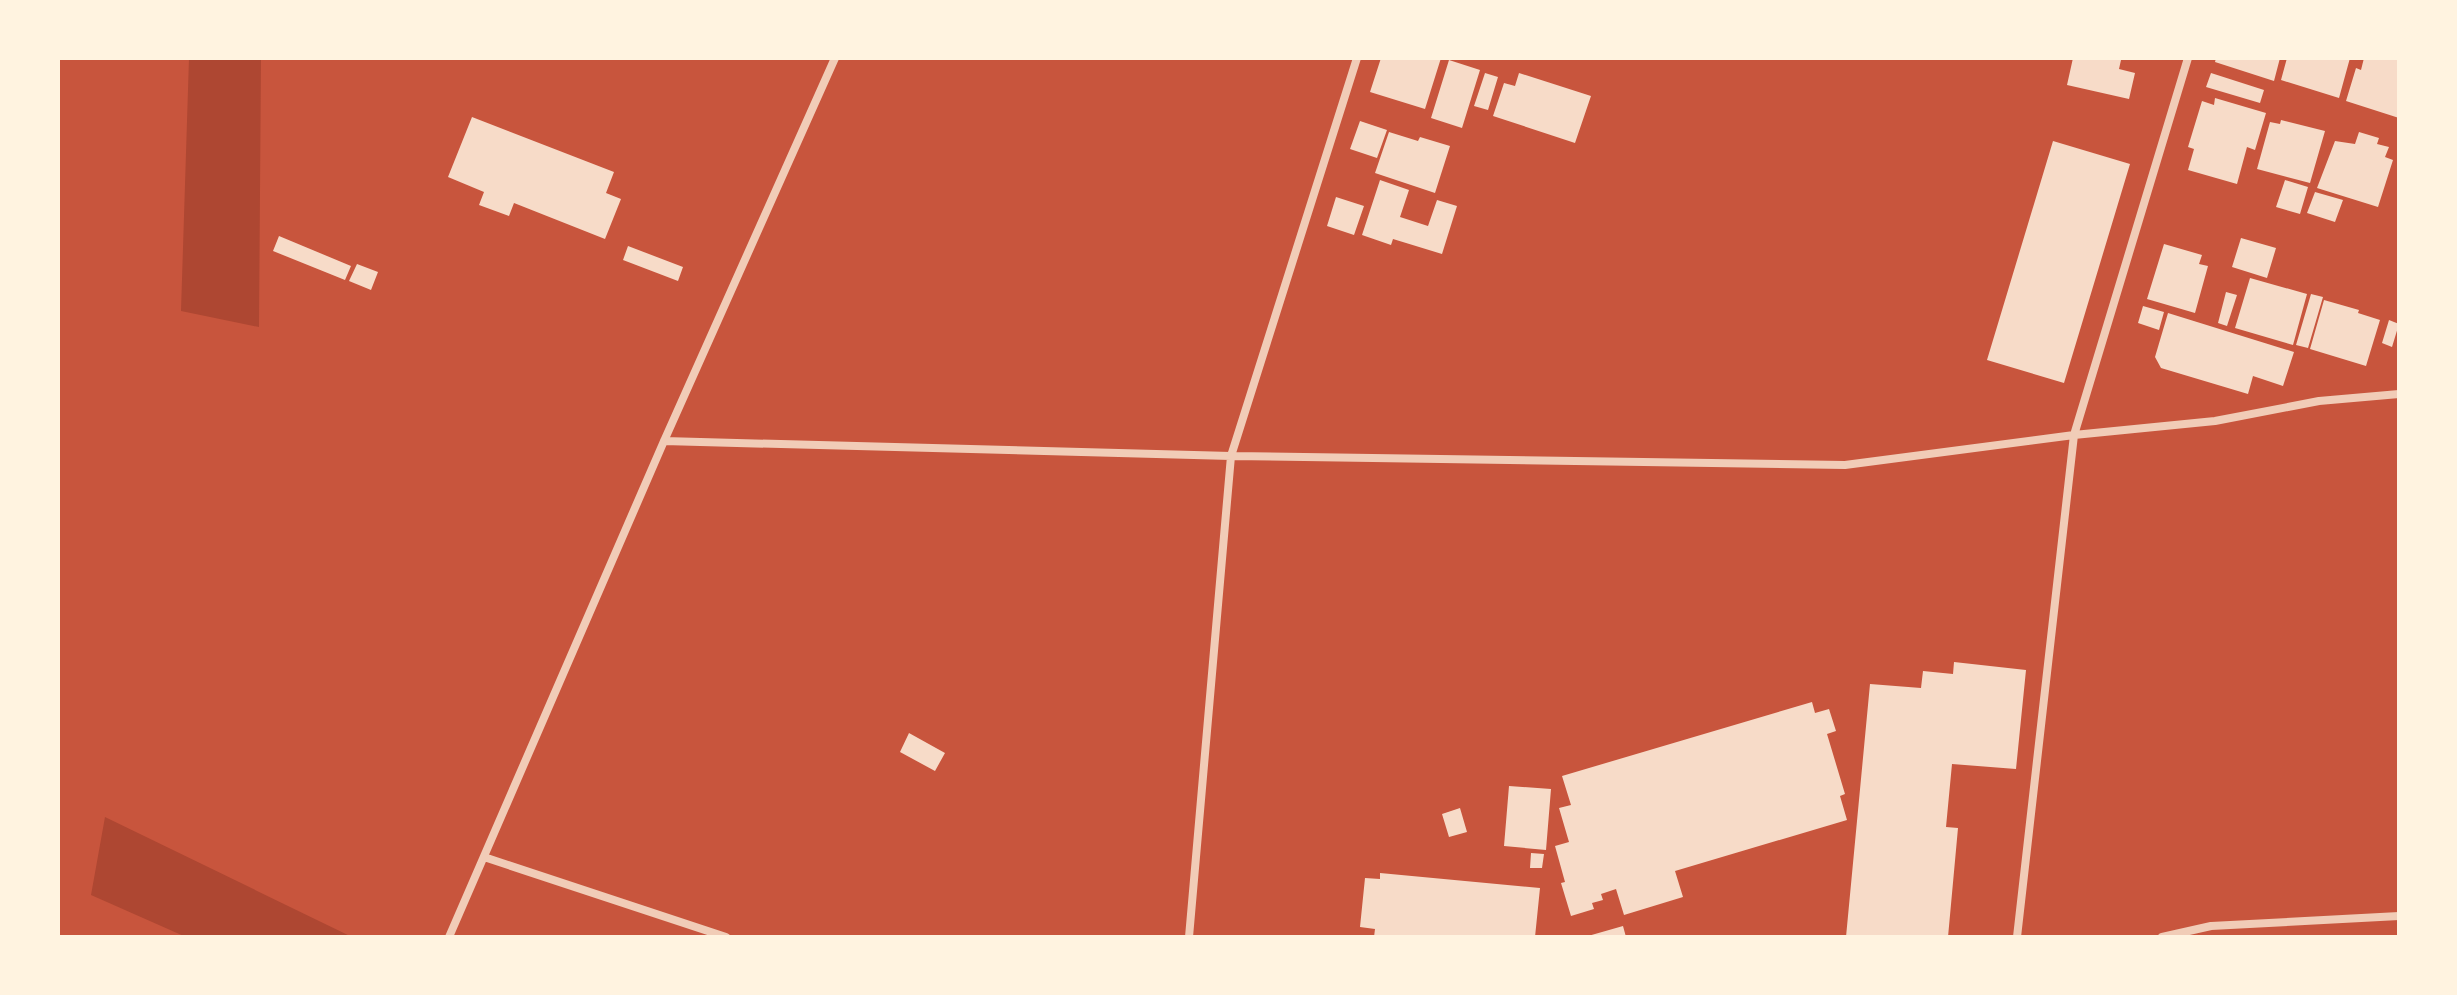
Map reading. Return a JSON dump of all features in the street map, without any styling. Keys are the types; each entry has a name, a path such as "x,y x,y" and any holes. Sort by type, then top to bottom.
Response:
{"street":[{"path":"449,937 664,441 835,58"},
{"path":"1189,937 1231,456 1357,58"},
{"path":"2017,937 2074,435 2188,58"},
{"path":"664,441 1231,456 1845,465 2074,435 2215,421 2319,401 2399,394"},
{"path":"484,857 726,937"},
{"path":"2162,937 2211,926 2399,916"}],"shaded area":[{"path":"189,58 261,58 259,327 181,311"},
{"path":"105,817 352,937 186,937 91,895"}],"building":[{"path":"1381,58 1441,58 1425,109 1370,92"},
{"path":"2073,58 2121,60 2119,69 2135,73 2129,99 2067,85"},
{"path":"2216,58 2280,58 2274,81 2215,62"},
{"path":"2287,58 2350,58 2339,98 2281,80"},
{"path":"2364,58 2399,58 2399,118 2346,101 2356,68 2361,70"},
{"path":"1449,60 1480,70 1462,128 1431,118"},
{"path":"1485,73 1498,77 1488,110 1474,106"},
{"path":"1519,73 1591,96 1575,143 1493,116 1504,83 1515,86"},
{"path":"2211,73 2264,90 2260,103 2206,87"},
{"path":"2215,98 2266,113 2255,150 2247,147 2237,184 2188,170 2194,149 2188,147 2202,101 2214,105"},
{"path":"472,117 614,172 606,193 621,199 605,239 514,203 509,216 479,205 484,192 448,177"},
{"path":"2281,120 2325,131 2310,183 2257,169 2270,122 2280,124"},
{"path":"1360,121 1387,130 1377,158 1350,149"},
{"path":"1389,132 1450,146 1435,193 1375,173"},
{"path":"2359,132 2379,138 2377,144 2389,147 2385,157 2393,160 2378,207 2317,188 2335,141 2355,144"},
{"path":"2053,141 2130,164 2064,383 1987,360"},
{"path":"1380,180 1409,190 1400,217 1428,226 1437,200 1457,206 1442,254 1393,239 1391,245 1362,235"},
{"path":"2285,180 2308,187 2300,214 2276,207"},
{"path":"2315,192 2343,200 2335,222 2307,213"},
{"path":"1336,197 1364,206 1354,235 1327,226"},
{"path":"279,236 351,266 345,280 273,251"},
{"path":"2241,238 2276,248 2267,278 2232,267"},
{"path":"2164,244 2202,255 2199,264 2208,266 2195,313 2147,299"},
{"path":"628,246 683,267 678,281 623,260"},
{"path":"357,264 378,272 371,290 349,281"},
{"path":"2250,278 2307,294 2293,345 2235,328"},
{"path":"2226,292 2237,295 2227,326 2218,323"},
{"path":"2311,294 2323,297 2308,348 2296,345"},
{"path":"2324,300 2380,320 2366,366 2310,349"},
{"path":"2143,306 2164,312 2159,330 2138,323"},
{"path":"2168,313 2294,352 2283,386 2253,376 2248,394 2161,368 2155,357"},
{"path":"2389,320 2399,324 2392,347 2382,343"},
{"path":"1954,662 2026,670 2016,769 1952,764 1946,827 1958,828 1948,937 1846,937 1870,684 1921,688 1923,671 1953,674"},
{"path":"1812,702 1815,713 1829,709 1836,731 1827,734 1845,794 1840,796 1847,820 1675,871 1683,897 1624,915 1616,889 1601,894 1603,900 1592,903 1594,909 1571,916 1555,846 1569,842 1559,808 1571,805 1562,776"},
{"path":"909,733 945,753 935,771 900,752"},
{"path":"1509,786 1551,789 1546,850 1504,846"},
{"path":"1460,808 1467,832 1449,837 1442,814"},
{"path":"1531,853 1544,854 1542,868 1530,868"},
{"path":"1380,873 1540,888 1535,937 1374,937 1375,929 1360,927 1365,878 1380,879"},
{"path":"1623,926 1626,937 1588,937 1588,936"}]}
